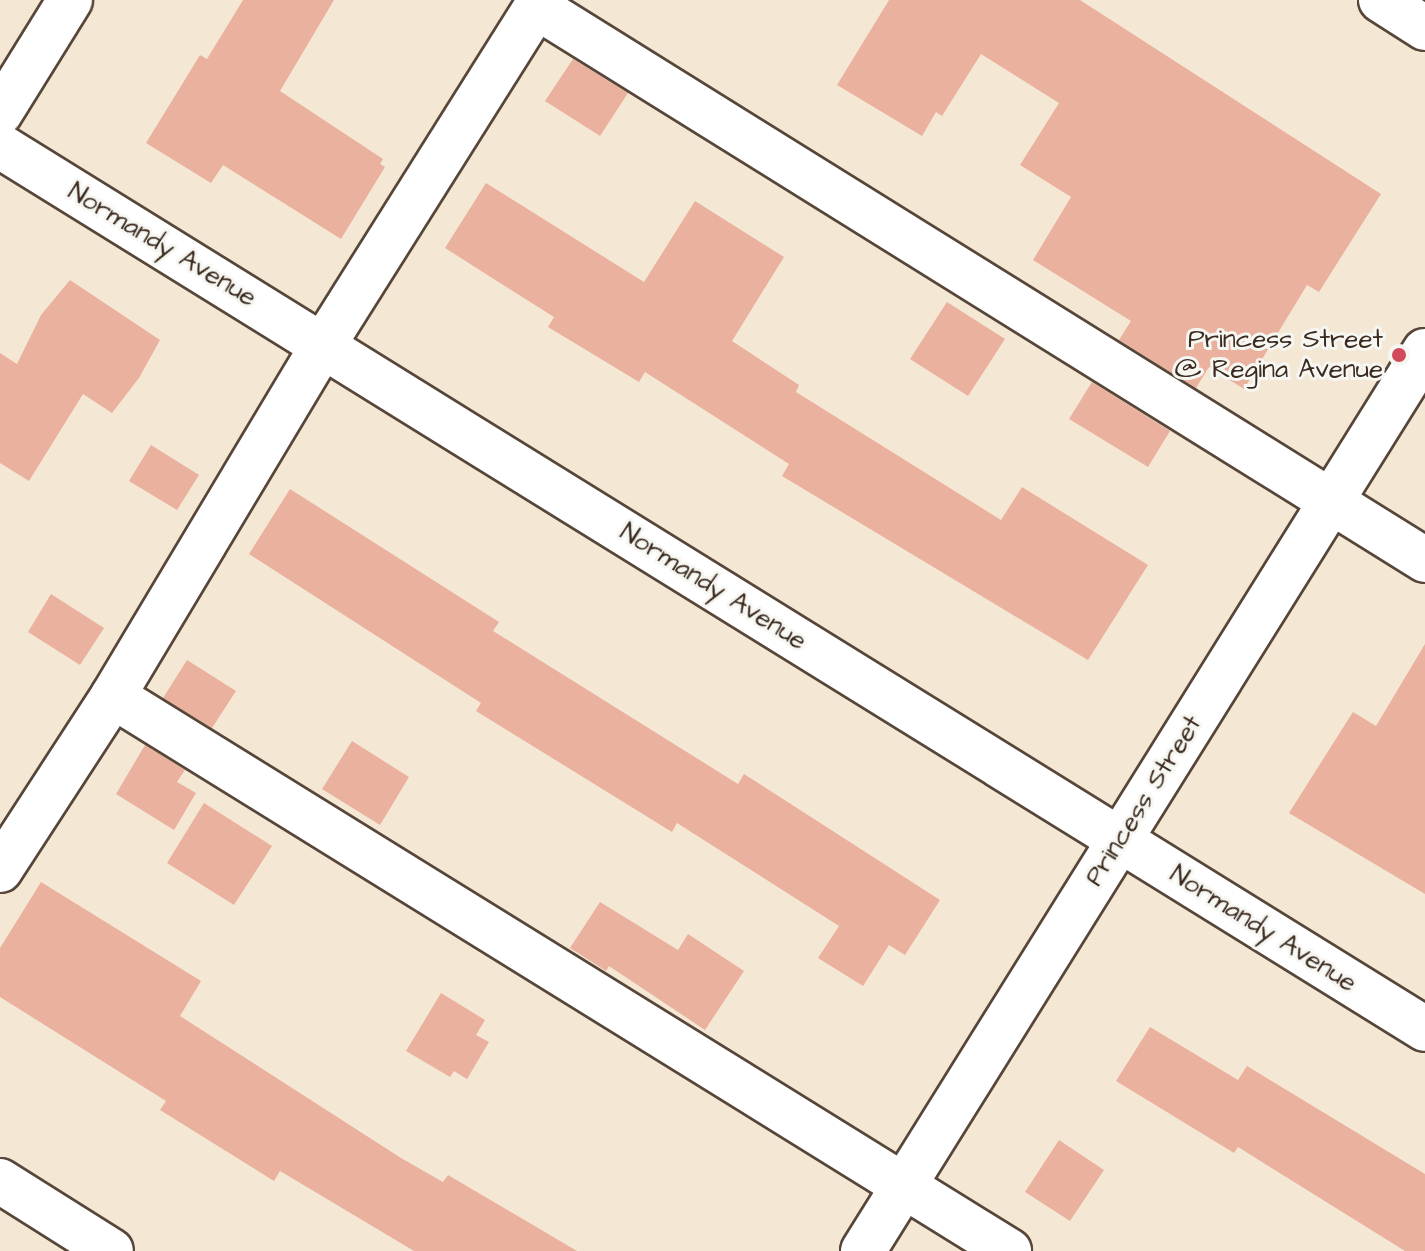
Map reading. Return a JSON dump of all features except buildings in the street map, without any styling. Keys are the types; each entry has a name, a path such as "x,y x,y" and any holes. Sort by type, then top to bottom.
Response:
{"street":[{"path":"0,113 70,0"},
{"path":"1381,0 1425,28"},
{"path":"0,870 113,696 324,344 539,4 1425,560"},
{"name":"Normandy Avenue","path":"0,146 1425,1029"},
{"name":"Princess Street","path":"863,1251 1425,351"},
{"path":"113,696 1009,1251"},
{"path":"0,1181 111,1251"}],"place":[{"name":"Princess Street @ Regina Avenue","path":"1399,355"}]}
